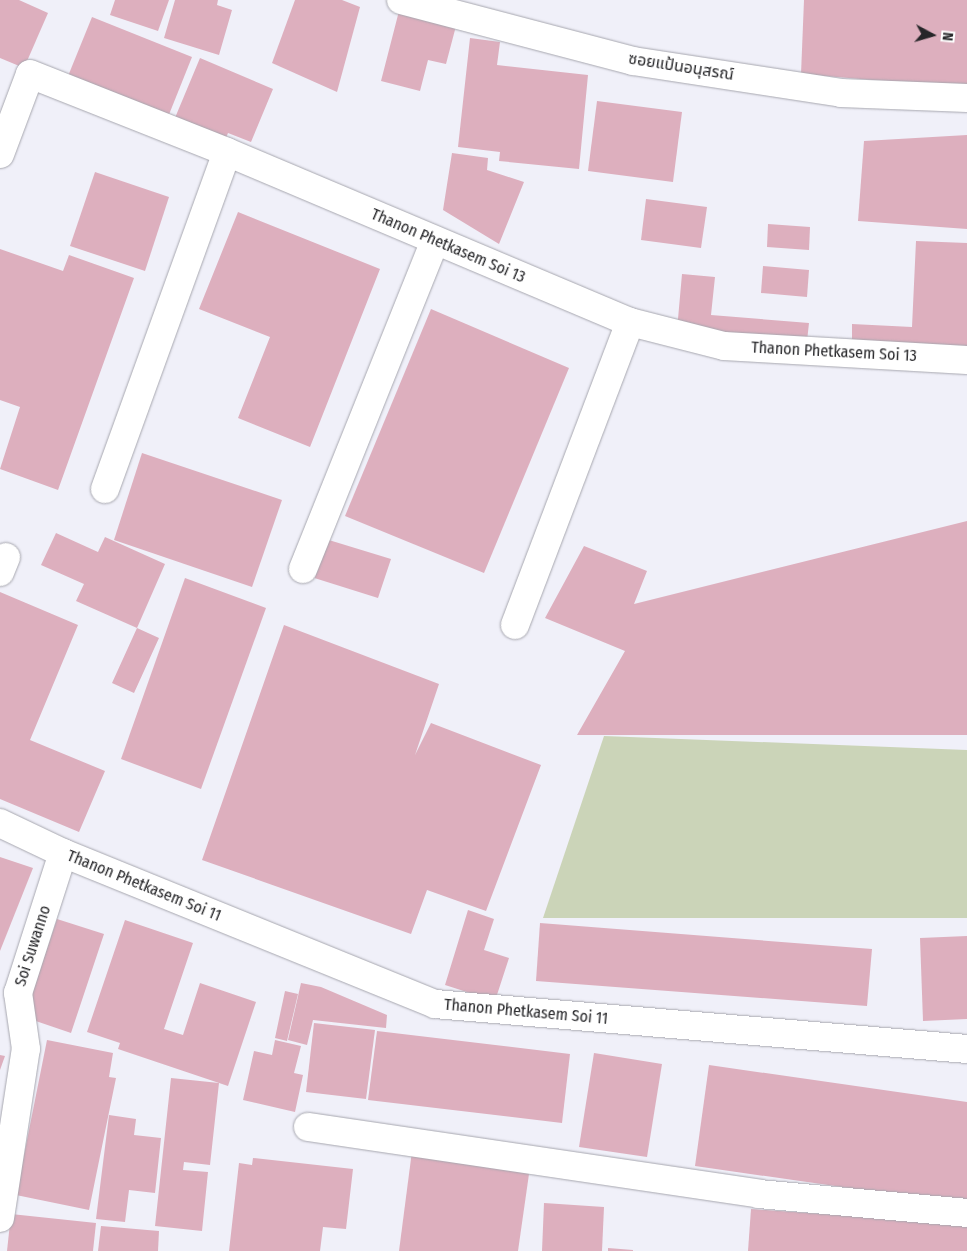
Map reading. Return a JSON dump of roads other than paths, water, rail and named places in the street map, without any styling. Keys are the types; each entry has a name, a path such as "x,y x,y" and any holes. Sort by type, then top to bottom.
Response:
{"street":[{"name":"ซอยแป้นอนุสรณ์","path":"401,0 633,60 841,93 967,98"},
{"name":"Thanon Phetkasem Soi 13","path":"0,154 30,74 227,152 630,322 724,346 967,360"},
{"path":"105,489 227,152"},
{"path":"304,569 435,241"},
{"path":"515,625 630,322"},
{"name":"Thanon Phetkasem Soi 11","path":"0,823 63,853 435,1004 967,1049"},
{"name":"Soi Suwanno","path":"1,1208 26,1049 18,993 63,853"},
{"path":"308,1127 759,1194 967,1213"}]}
